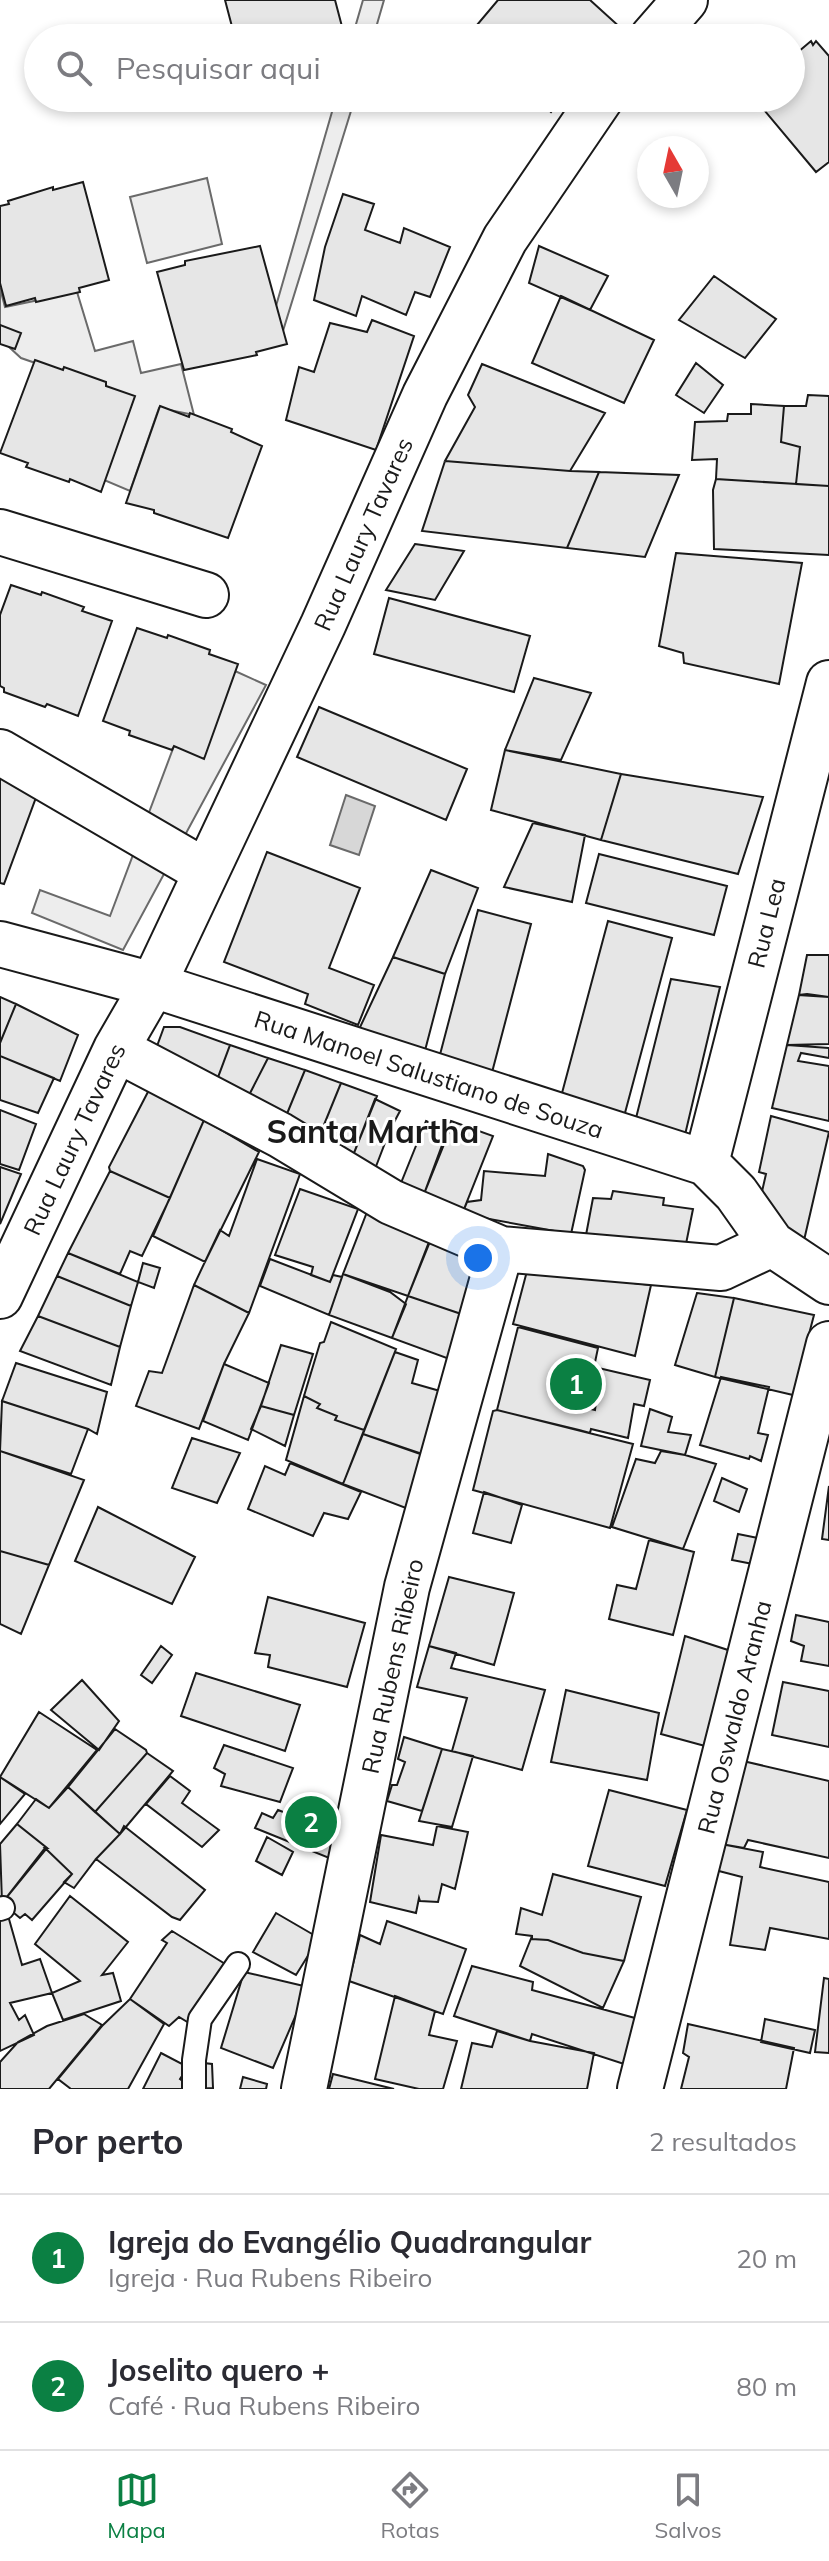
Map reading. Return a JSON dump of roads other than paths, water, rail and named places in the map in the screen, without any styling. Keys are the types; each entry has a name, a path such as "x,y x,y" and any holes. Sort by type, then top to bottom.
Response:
{"street":[{"path":"664,24 685,0"},
{"name":"Rua Laury Tavares","path":"0,1296 12,1238 153,985 323,625 425,395 505,239 591,112"},
{"path":"0,532 206,595"},
{"name":"Rua Lea","path":"706,1163 829,683"},
{"path":"0,752 206,872"},
{"path":"0,944 153,985"},
{"name":"Rua Manoel Salustiano de Souza","path":"153,985 706,1163"},
{"path":"116,1049 280,1135 391,1202 501,1249 721,1268 772,1244"},
{"path":"706,1163 736,1193 772,1244 829,1282"},
{"name":"Rua Rubens Ribeiro","path":"304,2089 407,1587 501,1249"},
{"name":"Rua Oswaldo Aranha","path":"640,2089 829,1344"}],"lane":[{"path":"194,2089 194,2060 200,2019 238,1964"}],"place":[{"name":"Igreja do Evangélio Quadrangular","path":"576,1384"},
{"name":"Joselito quero +","path":"311,1822"}],"district":[{"name":"Santa Martha","path":"373,1131"}]}
